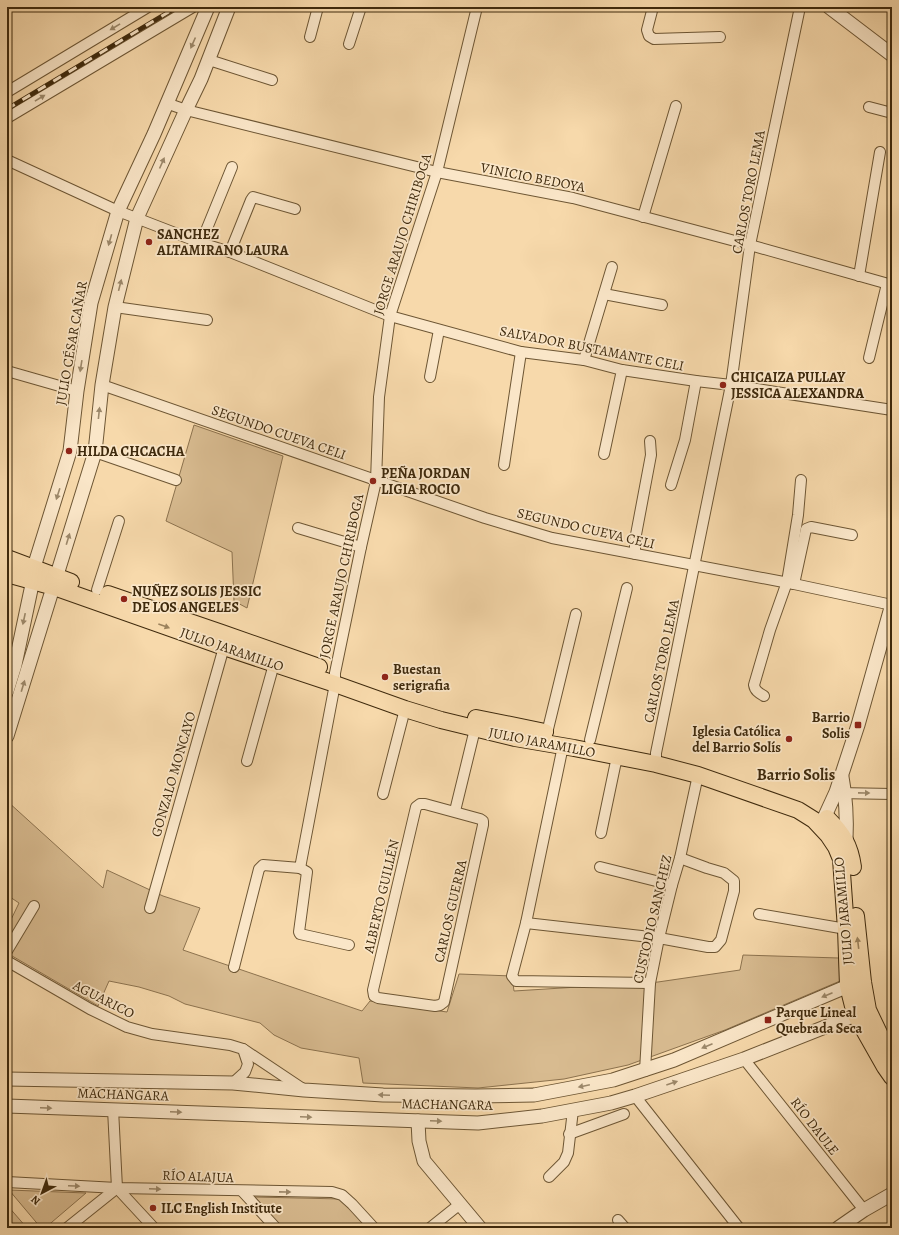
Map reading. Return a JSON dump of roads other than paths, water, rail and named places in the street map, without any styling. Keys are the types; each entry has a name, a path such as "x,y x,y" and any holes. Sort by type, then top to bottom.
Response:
{"main road":[{"name":"JULIO JARAMILLO","path":"7,558 33,574 224,647 274,664 335,678 474,718 590,740 656,759 798,810 814,820 824,822"},
{"name":"JULIO JARAMILLO","path":"7,574 33,574"},
{"name":"JULIO JARAMILLO","path":"55,582 97,590 222,633 335,678 405,709 475,729 515,738 618,756 656,759 715,769 769,788 808,805 824,822 841,844 853,866 857,931 856,984"},
{"name":"JULIO JARAMILLO","path":"841,844 846,929 862,1012 885,1067 892,1077"},
{"name":"JULIO JARAMILLO","path":"862,1012 892,1059"}],"street":[{"path":"7,92 148,7"},
{"path":"7,118 193,7"},
{"name":"JULIO CÉSAR CAÑAR","path":"7,691 15,665 33,574 70,451 77,391 91,303 118,211 154,134 208,7"},
{"path":"7,736 95,452 102,385 114,307 137,218 201,79 229,7"},
{"path":"310,37 318,7"},
{"path":"349,44 361,7"},
{"name":"JORGE ARAUJO CHIRIBOGA","path":"300,868 335,678 361,547 376,481 379,396 390,316 437,172 477,7"},
{"path":"653,7 647,30 649,36 654,39 720,37"},
{"name":"CARLOS TORO LEMA","path":"656,759 731,385 750,245 800,7"},
{"path":"829,7 892,55"},
{"path":"209,60 272,80"},
{"name":"VINICIO BEDOYA","path":"166,103 186,110 437,172 573,198 890,284"},
{"path":"643,217 676,106"},
{"path":"869,107 892,113"},
{"path":"859,276 880,152"},
{"name":"SALVADOR BUSTAMANTE CELI","path":"7,160 118,211 201,243 230,252 390,316 439,330 521,352 584,360 622,370 892,410"},
{"path":"201,243 232,167"},
{"path":"230,252 253,197 295,209"},
{"path":"584,360 612,266"},
{"path":"869,358 890,284"},
{"path":"604,294 662,305"},
{"path":"114,307 208,320"},
{"path":"430,377 439,330"},
{"path":"504,465 521,352"},
{"path":"604,454 622,370"},
{"path":"7,371 77,391"},
{"path":"671,485 685,440 696,382"},
{"name":"SEGUNDO CUEVA CELI","path":"102,385 376,481 485,518 552,538 790,583 892,605"},
{"path":"635,554 635,540 651,455 650,441"},
{"path":"95,452 176,480"},
{"path":"790,583 801,480"},
{"path":"97,590 119,521"},
{"path":"764,696 755,689 754,685 770,630 790,583 806,529 811,527 852,535"},
{"path":"298,528 361,547"},
{"path":"590,740 627,588"},
{"path":"841,844 842,775 892,605"},
{"path":"547,733 576,614"},
{"name":"GONZALO MONCAYO","path":"150,908 224,647"},
{"path":"247,761 274,664"},
{"path":"383,794 405,709"},
{"path":"455,811 475,729"},
{"path":"563,746 526,923 512,976 516,981 650,983"},
{"path":"601,833 618,756"},
{"name":"CUSTODIO SANCHEZ","path":"644,1071 650,983 659,938 680,858 698,775"},
{"path":"824,822 841,793"},
{"path":"841,793 892,794"},
{"name":"ALBERTO GUILLÉN","path":"440,1005 435,1006 378,998 374,996 373,990 416,807 420,804 425,804 455,811"},
{"name":"CARLOS GUERRA","path":"440,1005 444,1002 483,825 483,821 480,819 455,811"},
{"path":"526,923 659,938 708,947 715,946 720,940 734,891 734,881 727,874 680,858"},
{"path":"234,967 259,869 263,865 300,868 307,872 299,932 300,934 349,945"},
{"path":"600,867 672,885"},
{"path":"7,951 34,906"},
{"path":"759,914 846,929"},
{"name":"AGUARICO","path":"7,961 90,1010 127,1027 152,1034 230,1045 243,1049 304,1090"},
{"name":"MACHANGARA","path":"7,1079 233,1083 304,1090 383,1095 534,1095 613,1080 644,1071 674,1060 856,984"},
{"name":"MACHANGARA","path":"7,1106 478,1123 519,1119 611,1103 635,1096 744,1059 862,1012"},
{"path":"233,1083 244,1072 248,1064 243,1049"},
{"name":"RÍO DAULE","path":"744,1059 864,1210"},
{"path":"635,1096 739,1228"},
{"path":"113,1110 116,1188 154,1228"},
{"path":"549,1176 564,1162 568,1153 569,1134 573,1110"},
{"path":"569,1134 624,1114"},
{"path":"418,1121 419,1141 424,1161 480,1228"},
{"name":"RÍO ALAJUA","path":"7,1182 116,1188 242,1192 332,1192 342,1195 374,1228"},
{"path":"68,1228 116,1188"},
{"path":"242,1192 276,1228"},
{"path":"838,1228 864,1210 892,1194"},
{"path":"430,1228 460,1204"}],"railway":[{"path":"7,109 177,7"}],"place":[{"name":"SANCHEZ ALTAMIRANO LAURA","path":"149,242"},
{"name":"CHICAIZA PULLAY JESSICA ALEXANDRA","path":"723,385"},
{"name":"HILDA CHCACHA","path":"69,451"},
{"name":"PEÑA JORDAN LIGIA ROCIO","path":"373,481"},
{"name":"NUÑEZ SOLIS JESSIC DE LOS ANGELES","path":"124,599"},
{"name":"Buestan serigrafia","path":"385,677"},
{"name":"Barrio Solis","path":"858,725"},
{"name":"Iglesia Católica del Barrio Solís","path":"789,739"},
{"name":"Parque Lineal Quebrada Seca","path":"768,1020"},
{"name":"ILC English Institute","path":"153,1208"}],"district":[{"name":"Barrio Solis","path":"796,774"}]}
